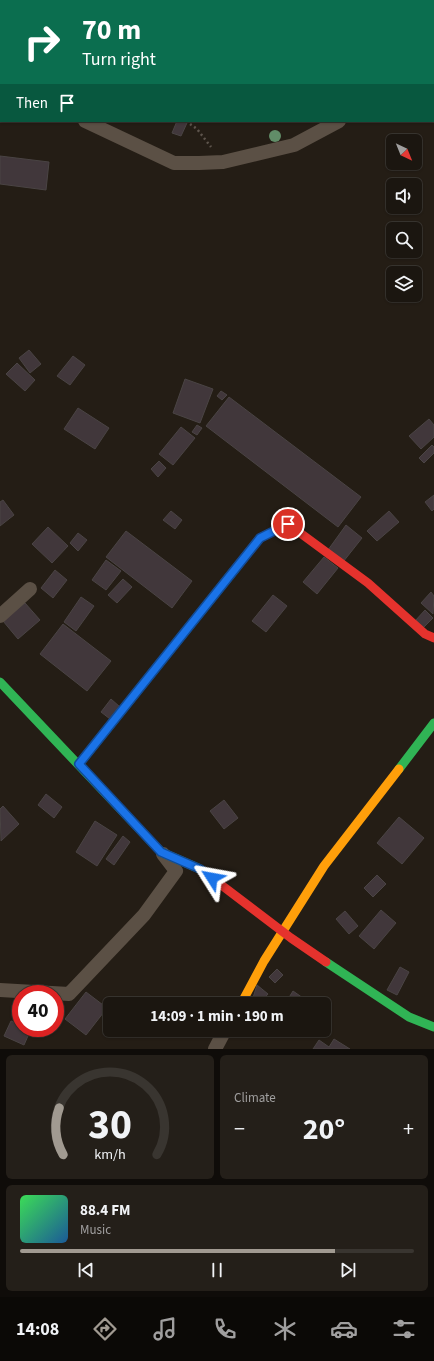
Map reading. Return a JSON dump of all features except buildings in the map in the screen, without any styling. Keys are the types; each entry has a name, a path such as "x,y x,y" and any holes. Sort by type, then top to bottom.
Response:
{"street":[{"path":"87,122 174,163 222,162 294,145 337,122"},
{"path":"79,764 260,538 288,524 368,583 425,634 434,638"},
{"path":"0,616 30,589"},
{"path":"0,682 161,852 176,871 144,915 69,994 0,990"},
{"path":"245,997 264,961 324,866 434,723"},
{"path":"161,852 200,869 283,932 409,1017 434,1027"},
{"path":"215,1049 221,1037"}],"path":[{"path":"187,122 197,129 222,162"}],"traffic: fast":[{"path":"79,764 236,568"},
{"path":"0,682 161,852 200,869 216,881"},
{"path":"399,769 434,723"},
{"path":"326,962 409,1017 434,1027"}],"traffic: slow":[{"path":"245,997 264,961 324,866 399,769"}],"traffic: jam":[{"path":"236,568 260,538 288,524 368,583 425,634 434,638"},
{"path":"216,881 291,938 326,962"}],"route":[{"path":"212,878 200,869 161,852 79,764 260,538 288,524"}]}
